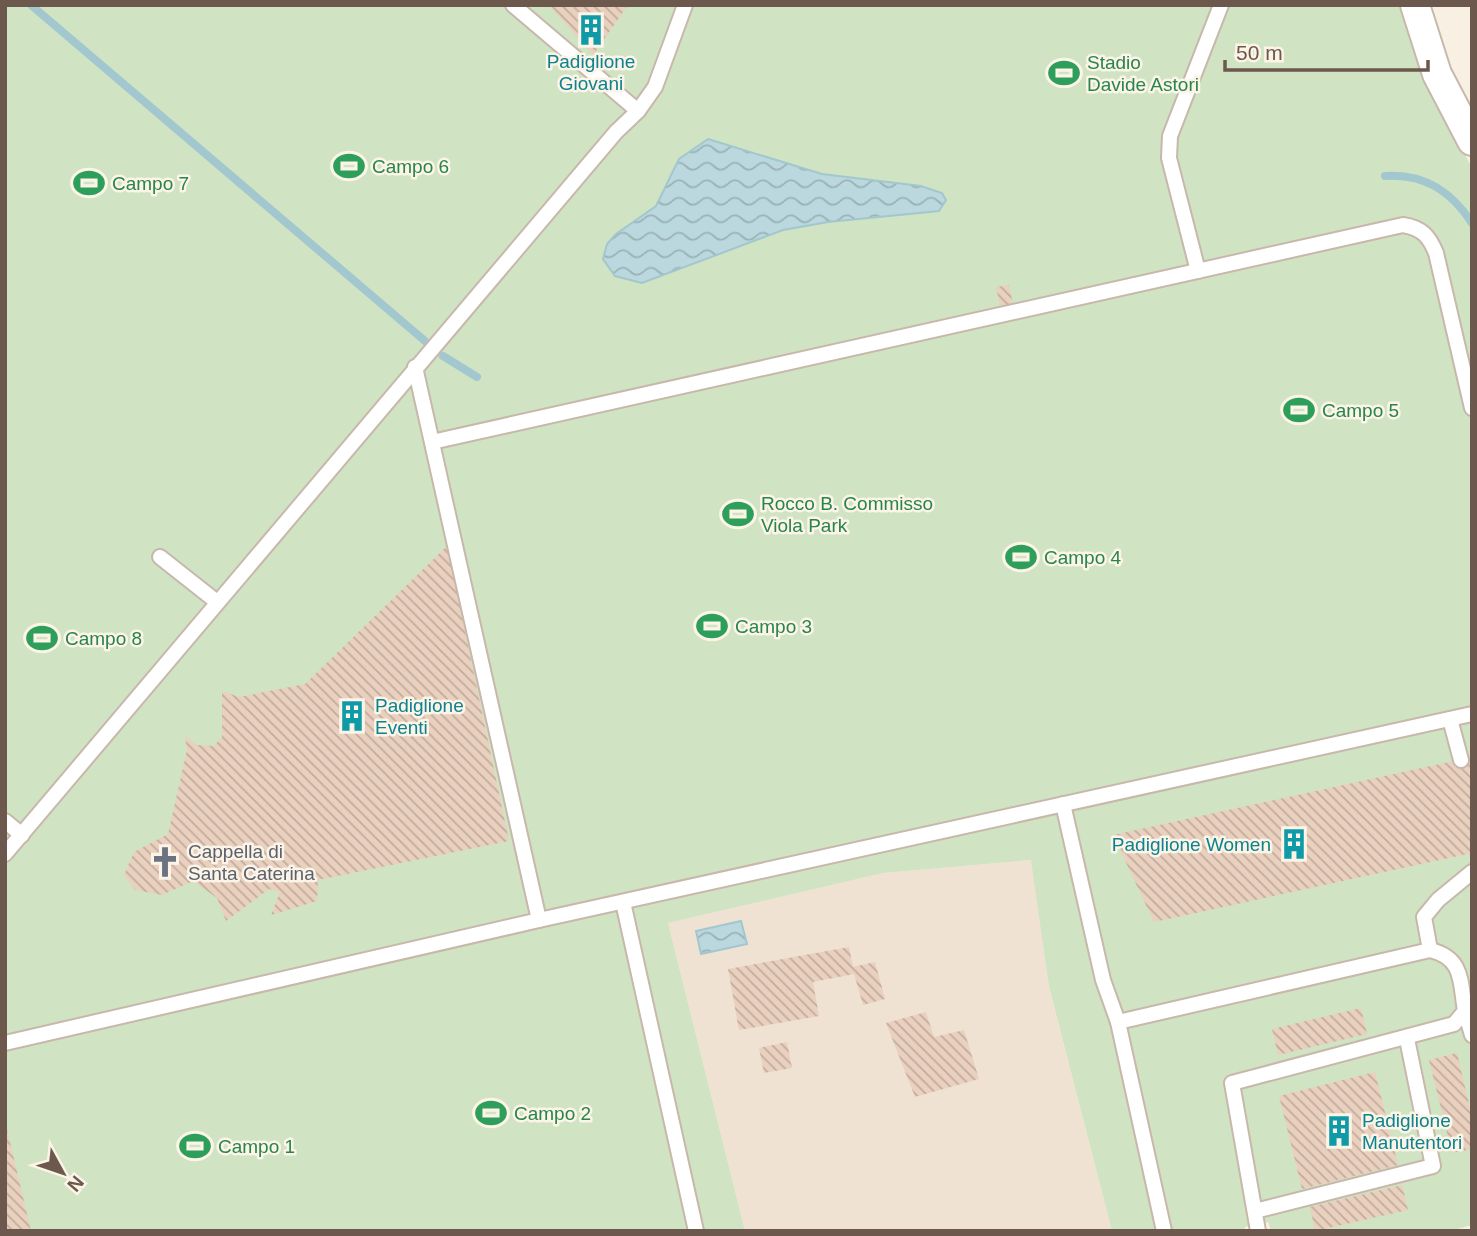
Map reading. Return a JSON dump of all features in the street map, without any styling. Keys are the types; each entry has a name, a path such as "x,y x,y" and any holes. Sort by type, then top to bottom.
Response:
{"street":[{"path":"1415,5 1437,74 1472,141"}],"lane":[{"path":"513,5 638,111"},
{"path":"5,854 442,336 616,132 638,111 655,87 685,5"},
{"path":"1198,271 1169,158 1170,136 1221,5"},
{"path":"432,442 1404,225 1417,227 1430,238 1436,253 1472,408"},
{"path":"420,362 432,442 539,920"},
{"path":"160,557 217,603"},
{"path":"5,1043 539,920 1472,714"},
{"path":"1450,719 1461,760"},
{"path":"1063,804 1103,980 1118,1022 1164,1231"},
{"path":"5,821 22,835"},
{"path":"1430,950 1424,917 1437,900 1472,872"},
{"path":"623,902 696,1231"},
{"path":"1118,1022 1430,950 1444,953 1456,964 1472,1035"},
{"path":"1258,1231 1233,1083 1407,1039 1454,1024 1465,1011"},
{"path":"1255,1210 1433,1166 1407,1039"}],"shaded area":[{"path":"1032,860 1049,988 1112,1231 745,1231 668,923 883,873"}],"green space":[{"name":"Rocco B. Commisso Viola Park","path":"5,5 1411,5 1454,134 1472,168 1472,1225 1450,1231 1271,1231 1268,1222 1245,1227 1245,1231 1112,1231 1049,987 1031,860 883,873 668,923 745,1231 5,1231"}],"water":[{"path":"708,139 822,174 921,186 942,193 946,200 939,211 828,222 783,230 642,283 615,276 603,259 607,244 616,234 656,206 679,159"},
{"path":"741,921 747,944 701,954 696,931"}],"building":[{"name":"Padiglione Giovani","path":"549,5 628,5 593,55"},
{"path":"1009,285 1013,304 1000,306 996,287"},
{"name":"Padiglione Eventi","path":"447,546 509,841 318,880 317,901 271,915 280,892 269,889 226,921 217,898 193,881 162,895 135,890 124,875 134,852 168,834 187,750 185,736 197,745 213,746 222,738 222,691 239,697 305,684"},
{"name":"Padiglione Women","path":"1472,757 1472,853 1154,922 1113,835"},
{"path":"849,947 853,967 875,962 885,999 863,1005 854,974 813,982 819,1016 739,1030 728,969"},
{"path":"1361,1008 1367,1034 1278,1055 1272,1029"},
{"path":"926,1012 934,1037 964,1030 979,1079 915,1097 886,1023"},
{"path":"787,1042 792,1068 764,1073 759,1048"},
{"path":"1457,1053 1472,1117 1472,1149 1452,1153 1429,1060"},
{"name":"Padiglione Manutentori","path":"1375,1072 1398,1165 1302,1189 1279,1096"},
{"path":"6,1125 31,1231 5,1231"},
{"path":"1402,1185 1408,1210 1315,1231 1310,1207"}],"waterway":[{"path":"31,5 425,341"},
{"path":"1385,176 1412,178 1435,186 1446,193 1472,223"},
{"path":"443,356 477,377"}],"place":[{"name":"Padiglione Giovani","path":"591,30"},
{"name":"Stadio Davide Astori","path":"1064,73"},
{"name":"Campo 6","path":"349,166"},
{"name":"Campo 7","path":"89,183"},
{"name":"Campo 5","path":"1299,410"},
{"name":"Rocco B. Commisso Viola Park","path":"738,514"},
{"name":"Campo 4","path":"1021,557"},
{"name":"Campo 3","path":"712,626"},
{"name":"Campo 8","path":"42,638"},
{"name":"Padiglione Eventi","path":"352,716"},
{"name":"Padiglione Women","path":"1294,844"},
{"name":"Cappella di Santa Caterina","path":"165,862"},
{"name":"Campo 2","path":"491,1113"},
{"name":"Padiglione Manutentori","path":"1339,1131"},
{"name":"Campo 1","path":"195,1146"}]}
